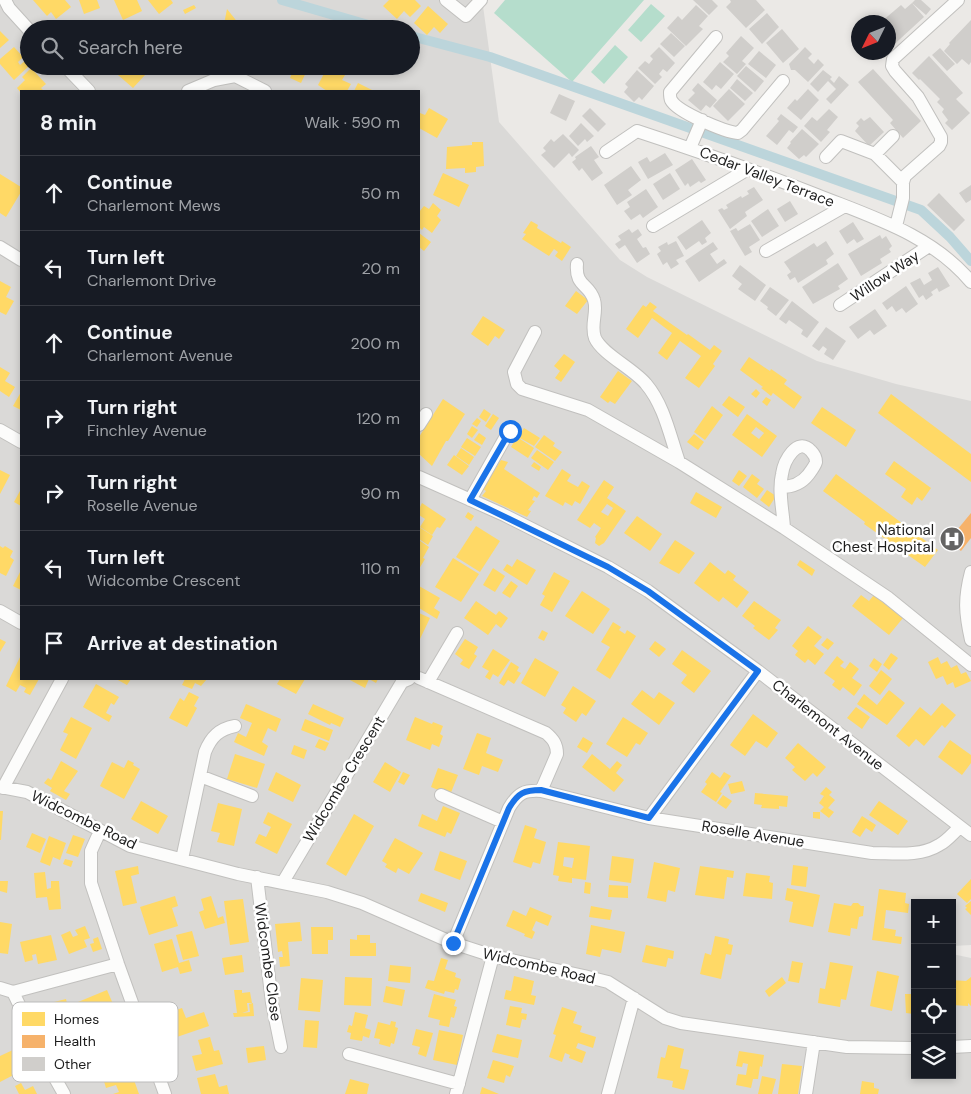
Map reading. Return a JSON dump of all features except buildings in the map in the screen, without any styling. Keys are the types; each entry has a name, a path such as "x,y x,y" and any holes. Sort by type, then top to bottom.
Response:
{"street":[{"path":"5,0 9,8 20,20"},
{"path":"446,0 466,16 481,0"},
{"path":"896,226 902,198 902,182 905,176 939,146 942,137 918,97 894,71 892,66 893,59 958,0"},
{"path":"716,37 670,92 671,99 677,106 702,120 738,133 783,81"},
{"path":"74,75 88,90"},
{"path":"190,90 214,80 235,76 263,90"},
{"path":"690,148 702,120"},
{"name":"Cedar Valley Terrace","path":"606,152 637,131 690,148 896,226 942,253 971,282"},
{"path":"875,154 893,136"},
{"path":"826,157 841,141 875,154 902,182"},
{"path":"653,226 748,169"},
{"path":"766,251 845,206"},
{"name":"Willow Way","path":"840,305 929,246"},
{"path":"0,247 20,259"},
{"path":"577,264 577,277 592,294 595,301 593,329 595,337 604,350 635,373 646,384 662,413 679,462"},
{"path":"535,332 514,372 517,384 522,389 588,410 679,462 784,528 887,597 971,665"},
{"path":"420,423 426,414"},
{"path":"0,430 20,441"},
{"path":"470,500 510,431"},
{"name":"Charlemont Avenue","path":"420,477 502,514 608,567 648,591 758,671 971,835"},
{"path":"781,487 784,528"},
{"path":"971,572 966,592 965,615 971,640"},
{"path":"0,611 20,622"},
{"path":"453,943 509,808 520,794 529,790 541,790 557,754 557,748 551,737 546,733 423,680 458,632"},
{"path":"649,818 758,671"},
{"path":"2,787 61,680"},
{"name":"Widcombe Crescent","path":"283,882 402,682 406,680"},
{"path":"182,859 205,752 212,738 224,728 236,726"},
{"path":"200,776 252,796"},
{"name":"Widcombe Road","path":"2,787 28,792 130,846 327,892 362,903 453,943 493,956 608,982 665,1018 681,1023 847,1047 911,1048"},
{"name":"Roselle Avenue","path":"541,790 649,818 872,853 903,854 925,851 940,845 960,827"},
{"path":"441,795 503,822"},
{"path":"100,831 90,851 91,883 132,1002"},
{"name":"Widcombe Close","path":"257,877 272,1003 281,1047"},
{"path":"348,1054 457,1089 493,956"},
{"path":"0,988 13,992 118,964"},
{"path":"13,992 18,1002"},
{"path":"608,1094 634,998"},
{"path":"806,1094 814,1042"},
{"path":"956,1047 971,1046"},
{"path":"57,1082 64,1094"},
{"path":"161,1082 165,1094"}],"shaded area":[{"path":"0,0 286,0 295,5 287,0 488,0 483,6 499,122 620,260 647,277 817,361 896,384 971,401 971,945 956,946 956,899 911,899 911,1079 956,1079 956,955 971,958 971,1094 0,1094"}],"green space":[{"path":"505,0 644,0 572,82 494,13"},
{"path":"651,4 665,16 641,42 628,30"},
{"path":"615,45 628,57 604,84 591,72"}],"waterway":[{"path":"282,0 351,20"},
{"path":"420,38 490,57 921,210 950,237 971,261"}],"place":[{"name":"National Chest Hospital","path":"952,539"}],"route":[{"path":"453,943 513,800 529,790 541,790 649,818 758,671 686,617 608,567 470,500 510,431"}]}
